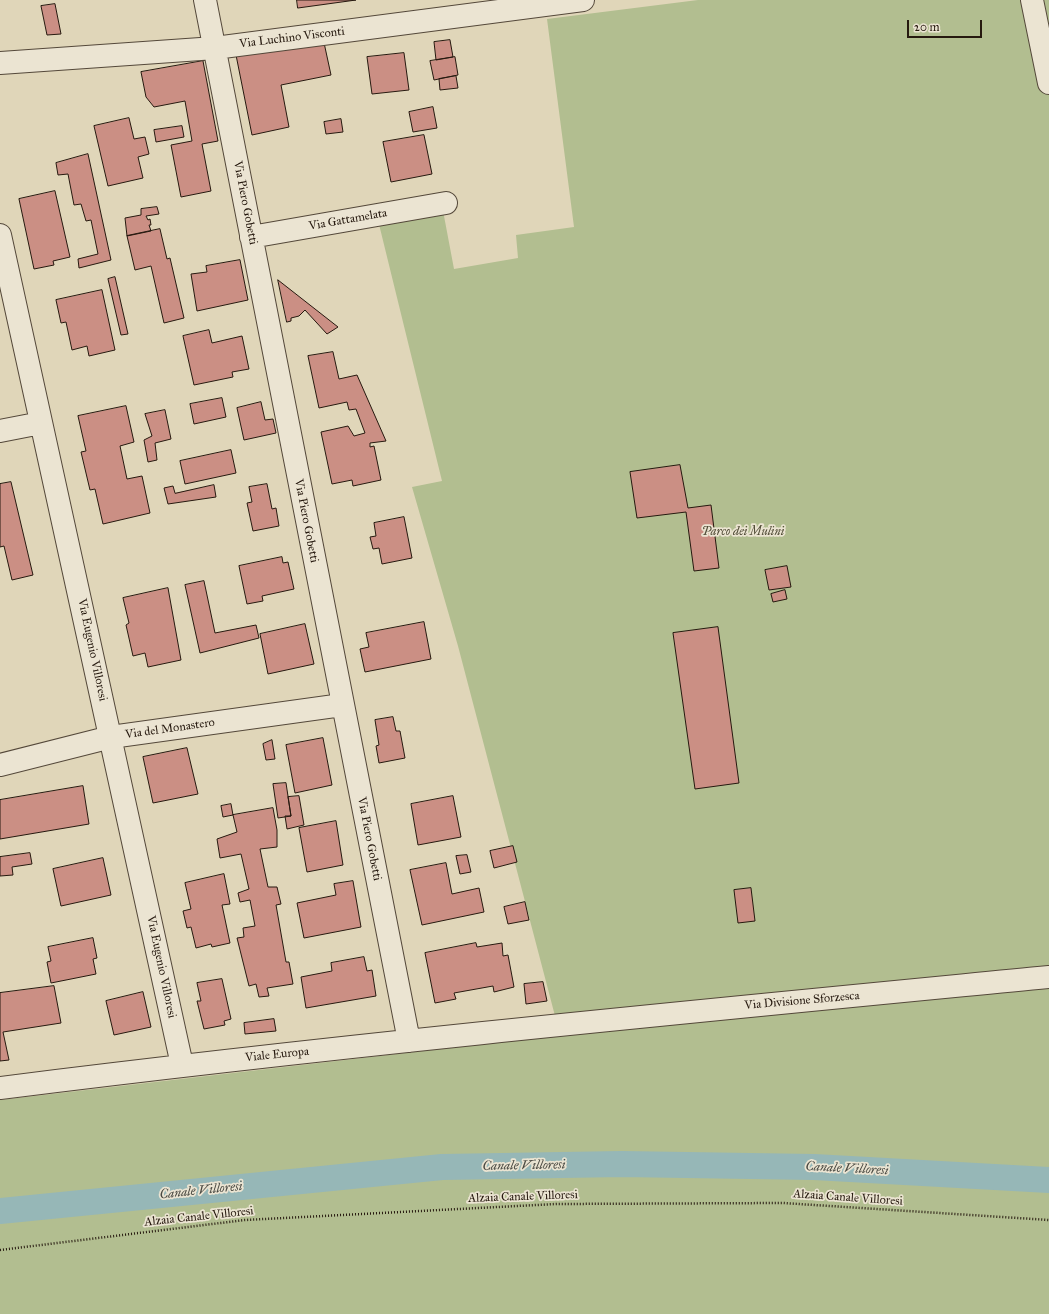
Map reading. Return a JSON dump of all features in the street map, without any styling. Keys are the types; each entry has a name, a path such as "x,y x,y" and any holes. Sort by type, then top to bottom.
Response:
{"street":[{"name":"Via Piero Gobetti","path":"206,0 342,705 409,1041"},
{"name":"Via Luchino Visconti","path":"0,63 215,48 584,0"},
{"path":"1032,0 1049,83"},
{"name":"Via Gattamelata","path":"251,237 446,204"},
{"name":"Via Eugenio Villoresi","path":"0,235 182,1065"},
{"path":"0,430 41,423"},
{"name":"Via del Monastero","path":"0,765 111,737 342,705"},
{"name":"Via Divisione Sforzesca","path":"555,1024 1049,977"},
{"name":"Viale Europa","path":"0,1088 182,1065 555,1024"}],"path":[{"name":"Alzaia Canale Villoresi","path":"0,1250 245,1220 556,1204 783,1203 1049,1220"}],"green space":[{"name":"Parco dei Mulini","path":"698,0 1049,0 1049,1314 0,1314 0,1100 560,1035 458,646 412,487 442,481 376,212 441,200 454,269 518,258 516,235 574,227 547,19"}],"building":[{"path":"297,0 356,0 298,8"},
{"path":"55,4 61,34 47,35 41,6"},
{"path":"323,38 331,75 281,85 289,127 252,135 236,55"},
{"path":"450,40 453,57 436,60 434,42"},
{"path":"404,53 409,90 372,94 367,57"},
{"path":"455,57 458,75 434,80 430,61"},
{"path":"203,61 218,141 202,144 211,191 181,197 171,145 192,141 185,101 154,107 146,97 141,72"},
{"path":"456,76 458,88 440,90 439,79"},
{"path":"433,107 437,128 413,132 409,112"},
{"path":"129,118 134,139 145,137 149,154 138,157 143,178 108,186 94,126"},
{"path":"341,119 343,132 326,134 324,122"},
{"path":"182,126 184,137 156,142 154,130"},
{"path":"424,135 432,174 391,182 383,142"},
{"path":"88,154 111,260 79,268 78,259 98,254 91,220 86,221 81,204 74,205 68,174 58,175 56,163"},
{"path":"55,191 70,257 53,261 54,265 34,269 19,199"},
{"path":"157,207 159,214 146,216 148,220 150,219 151,225 149,225 151,231 127,236 125,218 141,215 141,209"},
{"path":"160,229 167,259 170,258 184,318 164,323 151,266 135,270 127,236"},
{"path":"240,260 248,300 197,311 191,274 207,272 206,266"},
{"path":"115,277 128,334 121,335 108,279"},
{"path":"278,280 338,327 327,334 305,310 299,316 291,318 291,321 287,322"},
{"path":"102,290 115,350 89,356 87,346 72,350 66,322 61,323 56,300"},
{"path":"209,330 212,343 242,336 249,369 232,372 233,377 194,385 183,336"},
{"path":"333,352 339,379 357,375 386,441 370,443 370,447 374,446 381,480 353,486 352,480 332,484 321,432 348,426 354,436 365,433 356,409 349,410 347,402 319,408 308,356"},
{"path":"222,398 226,417 194,424 190,404"},
{"path":"261,402 265,420 273,419 276,433 244,440 237,408"},
{"path":"126,406 134,442 120,446 127,479 142,476 150,513 103,524 95,489 90,490 81,452 86,451 78,416"},
{"path":"165,410 171,439 155,443 157,460 148,462 144,440 152,436 145,414"},
{"path":"231,450 236,473 185,484 180,461"},
{"path":"680,465 688,508 711,505 719,568 694,571 686,512 637,518 630,472"},
{"path":"11,482 33,575 12,580 4,546 0,547 0,484"},
{"path":"267,484 272,509 276,508 279,526 253,531 247,503 252,502 249,487"},
{"path":"214,485 216,497 168,504 164,488 173,486 175,493"},
{"path":"404,517 412,558 382,564 379,548 373,549 370,537 376,536 374,523"},
{"path":"282,557 283,563 288,562 294,589 262,596 263,601 247,604 239,566"},
{"path":"787,566 791,587 769,590 765,570"},
{"path":"204,581 215,633 256,625 259,638 200,653 185,585"},
{"path":"168,588 181,660 148,667 145,653 133,656 126,625 129,623 123,598"},
{"path":"785,590 787,599 773,602 771,594"},
{"path":"424,622 431,659 365,672 360,649 369,647 366,633"},
{"path":"305,624 314,664 268,674 260,634"},
{"path":"718,627 739,783 695,789 673,633"},
{"path":"393,717 396,731 400,731 405,758 379,763 376,746 379,745 375,720"},
{"path":"323,738 332,785 295,793 286,745"},
{"path":"272,740 275,759 266,760 263,744"},
{"path":"187,748 198,794 153,803 143,757"},
{"path":"286,783 291,816 278,818 273,784"},
{"path":"83,786 89,824 0,839 0,800"},
{"path":"299,796 304,825 287,829 285,816 291,816 288,797"},
{"path":"453,796 461,837 418,845 411,804"},
{"path":"231,804 233,815 223,817 221,806"},
{"path":"273,808 277,830 277,847 260,849 268,887 277,887 281,904 276,905 286,962 289,962 293,984 267,988 269,996 259,997 256,984 249,986 237,938 244,937 243,928 255,926 250,900 240,902 238,893 249,889 241,854 220,858 217,839 237,832 233,815"},
{"path":"336,821 343,865 307,872 299,828"},
{"path":"513,846 517,862 494,868 490,851"},
{"path":"30,853 32,864 12,867 13,875 0,876 0,857"},
{"path":"467,855 471,872 460,874 456,856"},
{"path":"103,858 111,895 61,906 53,869"},
{"path":"446,863 452,894 479,888 484,912 422,925 410,870"},
{"path":"224,874 230,904 222,905 230,943 212,947 211,944 196,948 191,927 187,928 183,911 191,909 185,883"},
{"path":"353,881 361,927 304,938 297,903 336,895 334,884"},
{"path":"751,888 755,921 738,923 734,890"},
{"path":"525,902 529,920 508,924 504,907"},
{"path":"93,938 97,958 93,959 96,974 51,983 47,962 51,961 48,947"},
{"path":"476,943 477,947 502,943 503,956 508,955 514,987 494,992 493,986 454,993 456,999 435,1003 425,953"},
{"path":"364,957 367,971 372,970 376,996 306,1008 301,977 332,971 331,963"},
{"path":"222,979 231,1019 224,1021 225,1025 204,1029 197,1001 201,1001 197,983"},
{"path":"543,982 547,1001 526,1004 524,984"},
{"path":"54,986 61,1023 3,1032 9,1060 0,1061 0,993"},
{"path":"143,992 151,1027 114,1035 106,1001"},
{"path":"274,1019 276,1031 245,1034 244,1023"}],"waterway":[{"name":"Canale Villoresi","path":"0,1211 442,1167 622,1164 814,1167 1049,1180"}]}
